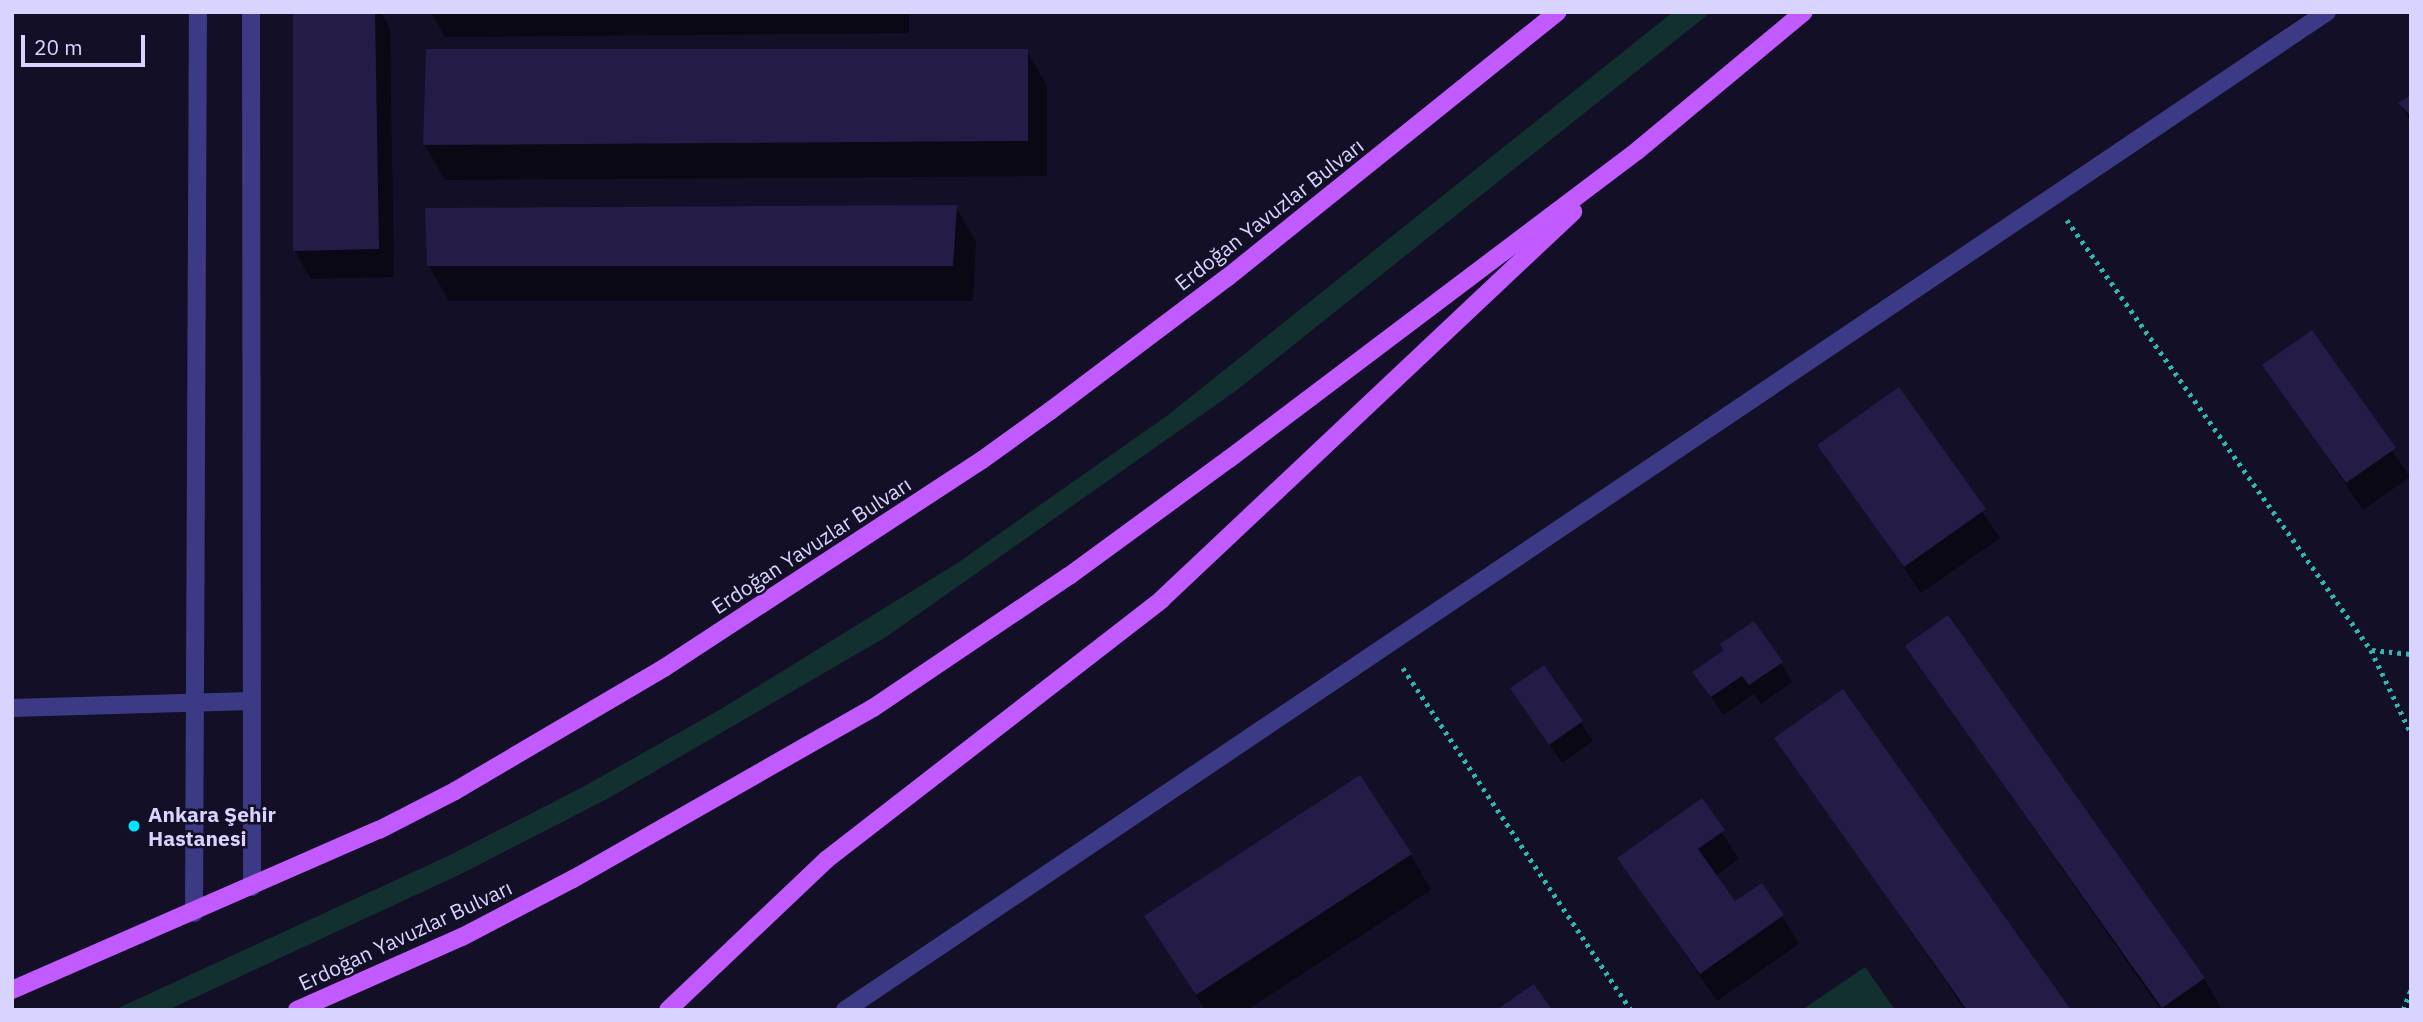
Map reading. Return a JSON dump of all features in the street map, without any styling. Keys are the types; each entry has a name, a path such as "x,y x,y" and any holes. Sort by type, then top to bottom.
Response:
{"main road":[{"name":"Erdoğan Yavuzlar Bulvarı","path":"12,990 194,913 390,825 582,719 982,460 1228,276 1558,12"},
{"name":"Erdoğan Yavuzlar Bulvarı","path":"297,1010 462,937 561,886 873,708 1090,561 1637,151 1804,12"},
{"path":"668,1010 826,860 1163,599 1637,151"}],"street":[{"path":"194,913 198,12"},
{"path":"251,12 252,887"},
{"path":"845,1010 2327,12"},
{"path":"12,708 251,701"}],"path":[{"path":"2051,198 2371,650 2411,733"},
{"path":"1387,644 1631,1010"},
{"path":"2371,650 2411,654"},
{"path":"2403,1010 2411,989"}],"green space":[{"path":"1673,12 1711,12 1237,390 886,637 609,798 461,874 168,1010 114,1010 448,856 581,788 721,709 959,562 1168,415"},
{"path":"1865,967 1895,1010 1802,1010"}],"building":[{"path":"293,12 375,12 379,249 293,251"},
{"path":"426,49 1028,49 1028,141 423,145"},
{"path":"2411,95 2411,116 2398,103"},
{"path":"957,205 953,266 427,266 425,208"},
{"path":"2312,330 2396,448 2346,483 2262,365"},
{"path":"1899,387 1986,509 1904,567 1817,445"},
{"path":"1948,615 2205,978 2162,1008 1905,646"},
{"path":"1754,621 1783,662 1749,685 1742,676 1711,697 1692,672 1724,650 1720,644"},
{"path":"1544,665 1583,721 1549,745 1510,688"},
{"path":"1843,689 2071,1010 1967,1010 1774,738"},
{"path":"1360,775 1412,854 1196,995 1144,916"},
{"path":"1702,798 1725,830 1698,849 1735,901 1762,883 1784,915 1700,974 1617,858"},
{"path":"1534,984 1552,1010 1496,1010"}],"place":[{"name":"Ankara Şehir Hastanesi","path":"134,826"}]}
